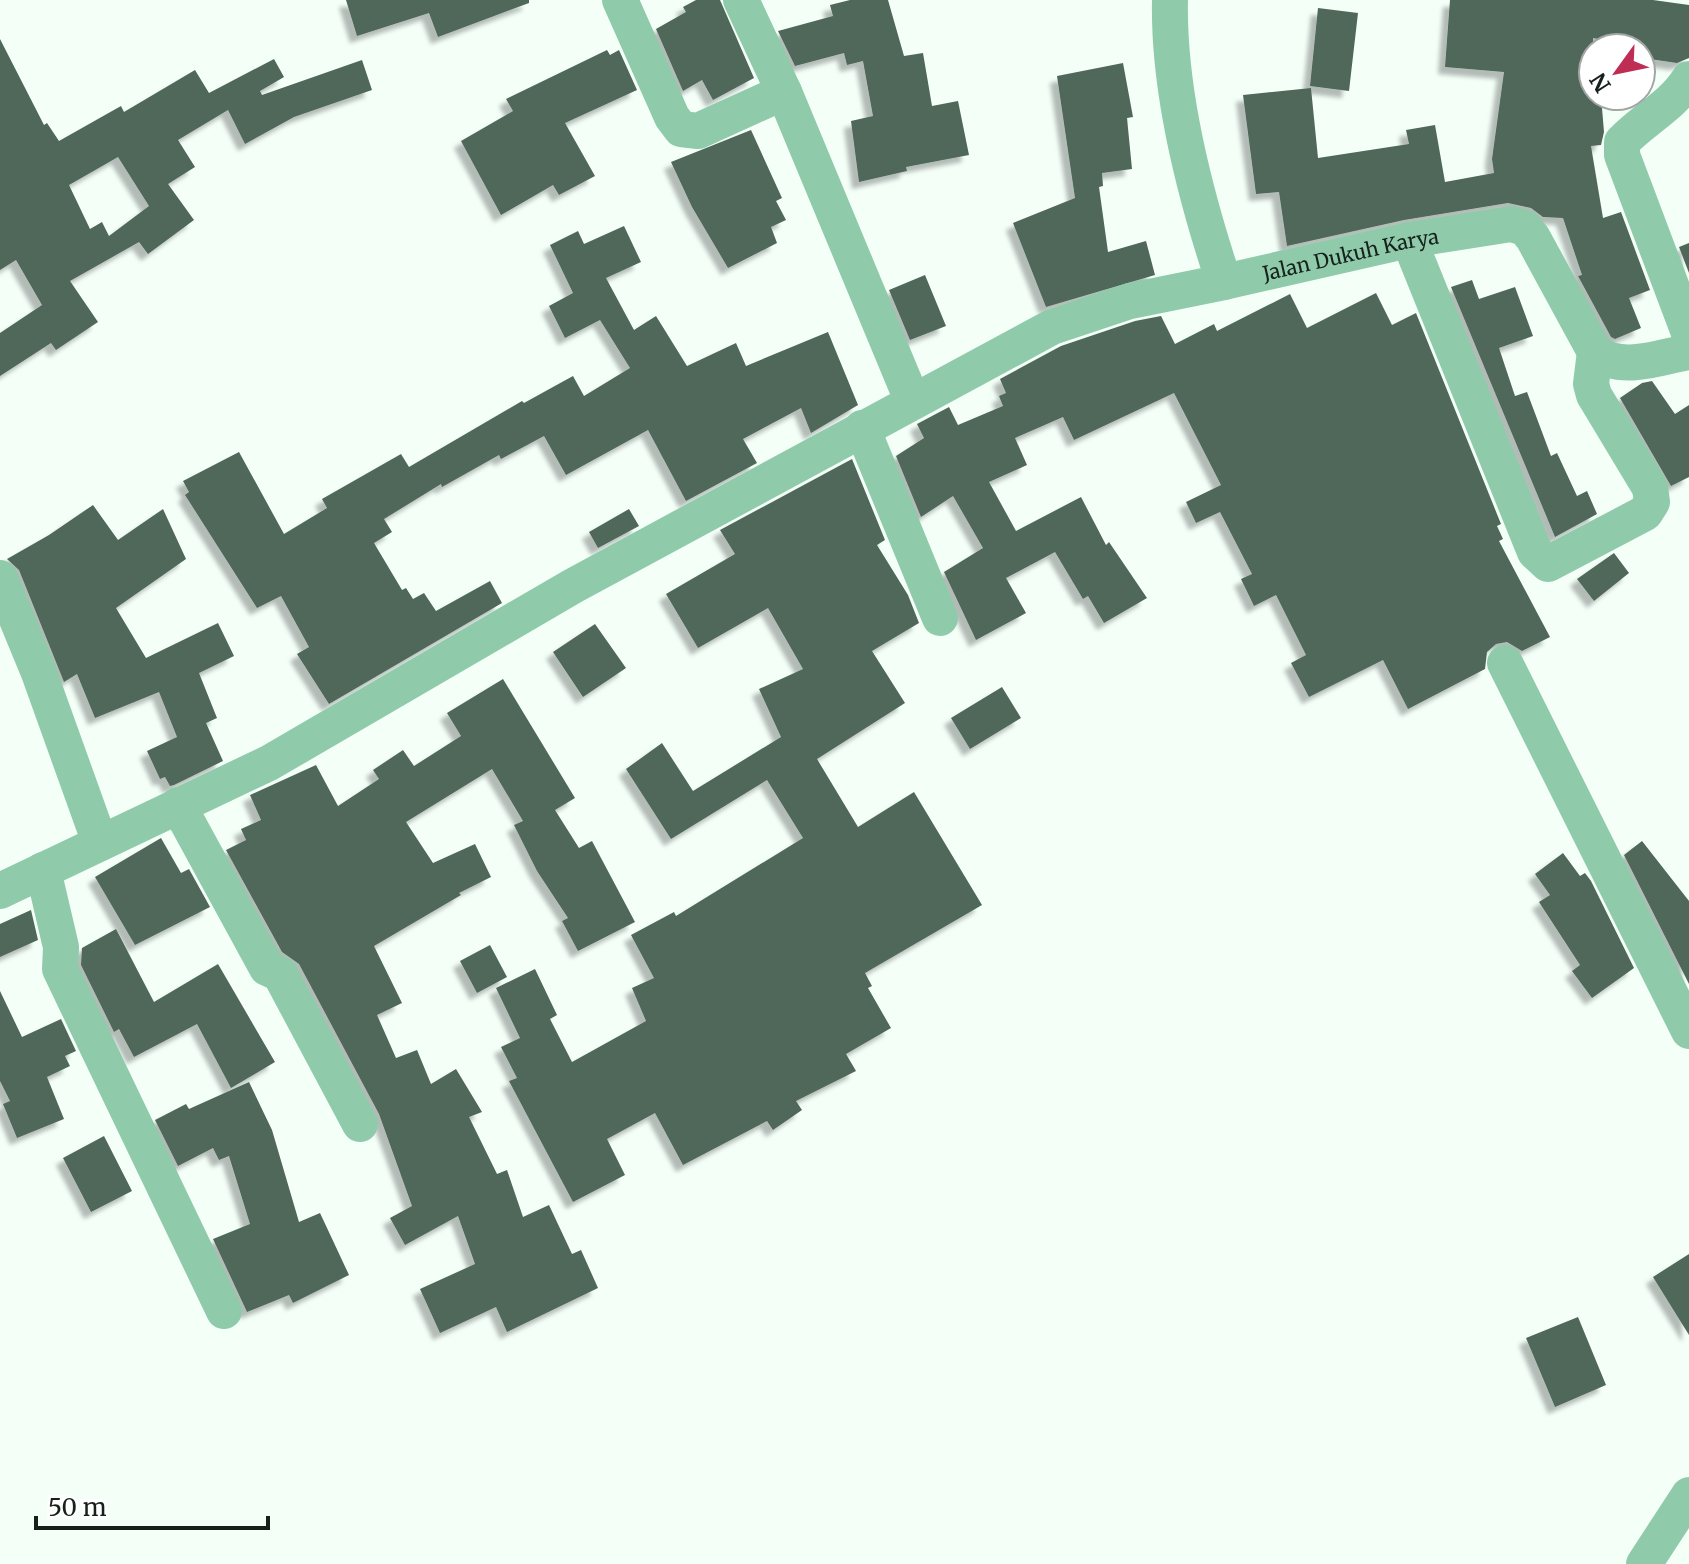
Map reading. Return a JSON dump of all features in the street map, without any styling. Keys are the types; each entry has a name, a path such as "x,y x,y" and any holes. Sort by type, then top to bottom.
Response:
{"street":[{"path":"620,0 672,117 681,129 698,131 784,92"},
{"path":"741,0 784,92 912,400"},
{"path":"1170,0 1170,33 1193,173 1201,211 1224,282"},
{"path":"1689,79 1667,106 1644,119 1622,142 1622,155 1689,333"},
{"name":"Jalan Dukuh Karya","path":"0,891 269,763 573,586 912,400 1052,327 1085,314 1130,301 1409,240 1511,224 1525,228 1533,238 1595,352"},
{"path":"1409,240 1535,552 1548,564 1645,513 1652,502 1650,488 1592,390 1595,352 1615,364 1689,352"},
{"path":"862,428 940,618"},
{"path":"0,578 100,843"},
{"path":"1505,663 1689,1031"},
{"path":"178,805 267,968 280,974 360,1124"},
{"path":"43,870 61,947 60,969 224,1311"},
{"path":"1644,1564 1689,1495"}],"building":[{"path":"346,0 529,0 529,3 438,37 429,13 357,36"},
{"path":"696,0 720,0 754,78 713,100 702,80 683,91 656,29 686,12 683,7"},
{"path":"850,0 888,0 904,56 923,53 932,106 958,101 969,155 906,167 907,171 859,182 851,121 873,116 863,61 847,65 844,53 795,66 778,31 833,16 830,5"},
{"path":"1450,0 1653,0 1689,5 1689,58 1677,63 1657,60 1657,32 1577,32 1577,112 1602,112 1604,132 1601,145 1591,146 1603,218 1621,212 1650,290 1629,298 1641,328 1615,339 1611,337 1578,276 1582,275 1563,218 1543,217 1531,208 1508,203 1404,220 1287,246 1279,192 1256,194 1243,95 1311,88 1318,158 1409,144 1406,130 1435,125 1445,182 1494,173 1492,159 1504,72 1445,67"},
{"path":"1318,8 1358,13 1349,91 1310,86"},
{"path":"0,39 44,125 47,123 59,141 121,106 124,112 195,70 209,93 274,59 284,77 260,91 262,95 362,60 372,90 294,117 245,144 228,110 178,140 195,167 168,184 194,220 148,254 139,242 70,281 98,322 56,350 51,343 0,376 0,333 42,305 16,260 0,270","holes":["118,157 149,206 109,236 102,222 90,229 69,185"]},
{"path":"607,50 610,55 619,50 637,90 565,123 595,176 559,195 553,185 501,215 461,141 513,111 506,99"},
{"path":"1123,63 1133,117 1127,118 1132,169 1102,173 1103,186 1099,187 1108,252 1146,241 1155,275 1046,307 1013,223 1075,198 1057,76"},
{"path":"751,130 782,198 776,201 786,220 771,227 777,243 728,268 692,207 671,162"},
{"path":"624,226 641,262 606,278 634,330 656,316 687,366 736,343 746,366 828,332 858,405 811,433 801,408 743,439 757,463 686,501 648,430 566,475 544,436 501,459 499,455 442,487 441,484 384,519 392,532 374,543 402,590 406,588 413,599 424,593 436,611 490,581 502,603 329,704 297,654 309,647 281,596 257,608 185,495 189,492 183,481 239,452 284,534 327,508 322,499 401,454 409,467 522,401 524,403 573,376 584,396 630,368 600,320 565,338 549,306 573,293 550,245 578,231 584,244"},
{"path":"1689,243 1689,273 1679,247"},
{"path":"925,275 946,326 910,340 889,290"},
{"path":"1472,280 1479,299 1515,287 1533,336 1499,348 1515,396 1527,392 1551,456 1557,453 1577,496 1587,491 1597,514 1555,537 1451,287"},
{"path":"1376,293 1392,325 1416,313 1501,524 1497,526 1503,539 1499,541 1550,637 1522,651 1507,642 1496,644 1487,652 1485,669 1408,709 1383,660 1309,697 1291,663 1306,655 1276,595 1254,606 1241,579 1252,574 1220,512 1196,523 1186,502 1221,485 1174,393 1074,440 1063,417 1015,438 1027,465 989,482 1016,531 1081,497 1106,545 1109,542 1147,598 1104,623 1088,596 1083,599 1055,552 1006,578 1026,613 976,640 944,572 983,548 953,496 921,517 896,456 924,438 917,424 949,407 958,425 1003,406 999,396 1006,393 1000,379 1061,346 1135,321 1161,316 1175,344 1214,324 1217,331 1290,294 1307,328"},
{"path":"1652,381 1675,414 1689,405 1689,477 1671,486 1620,398 1642,383"},
{"path":"852,459 885,540 877,545 908,595 919,623 872,651 905,703 817,759 858,827 914,792 982,905 865,973 872,986 868,988 891,1028 846,1054 856,1071 796,1101 802,1110 773,1130 767,1121 683,1165 655,1113 607,1139 625,1175 573,1202 509,1081 517,1078 501,1047 520,1038 496,988 535,969 557,1015 550,1019 572,1062 646,1021 632,988 654,978 631,935 674,912 676,916 803,838 767,780 671,839 626,769 662,743 693,791 781,737 759,689 803,669 768,608 698,648 666,594 735,554 720,530"},
{"path":"93,505 118,540 163,509 186,559 116,608 146,658 218,623 234,656 199,673 217,718 206,723 223,761 174,785 170,786 165,777 160,779 147,751 177,737 159,692 95,718 77,674 64,682 19,570 7,559"},
{"path":"629,509 639,526 598,548 589,532"},
{"path":"1614,553 1629,573 1594,601 1577,579"},
{"path":"595,624 626,668 583,697 553,652"},
{"path":"503,679 575,798 555,810 579,848 592,841 635,922 578,951 562,921 568,918 537,871 514,825 523,821 492,769 406,822 433,863 475,844 491,877 459,893 461,895 374,946 402,1003 377,1015 396,1058 417,1050 431,1084 456,1069 482,1112 469,1117 497,1174 507,1170 523,1217 549,1205 572,1254 581,1250 598,1288 507,1332 496,1307 440,1333 420,1289 475,1264 458,1216 405,1245 390,1218 412,1206 379,1114 299,964 282,952 226,850 246,840 241,829 261,820 250,795 316,765 338,806 379,779 373,770 403,750 414,766 461,736 447,713"},
{"path":"1002,687 1021,718 970,749 951,718"},
{"path":"161,838 181,873 189,869 210,907 135,945 95,877"},
{"path":"1642,841 1689,901 1689,984 1624,855"},
{"path":"1563,853 1580,876 1585,873 1591,881 1634,968 1592,998 1572,971 1580,965 1539,902 1550,895 1535,874"},
{"path":"31,910 38,940 0,957 0,924"},
{"path":"116,929 154,1002 218,964 275,1062 231,1088 197,1024 134,1057 119,1029 114,1032 81,965 82,948"},
{"path":"490,945 507,977 477,993 460,961"},
{"path":"0,991 22,1037 61,1019 76,1051 65,1056 70,1066 47,1077 64,1119 17,1138 3,1104 10,1101 0,1081"},
{"path":"249,1082 272,1130 299,1222 320,1213 349,1275 293,1303 289,1295 247,1312 213,1239 250,1224 229,1156 219,1160 213,1148 178,1166 155,1120 186,1104 189,1109"},
{"path":"104,1136 132,1191 91,1212 63,1158"},
{"path":"1689,1254 1689,1335 1653,1277"},
{"path":"1578,1317 1606,1385 1555,1407 1526,1338"}]}
